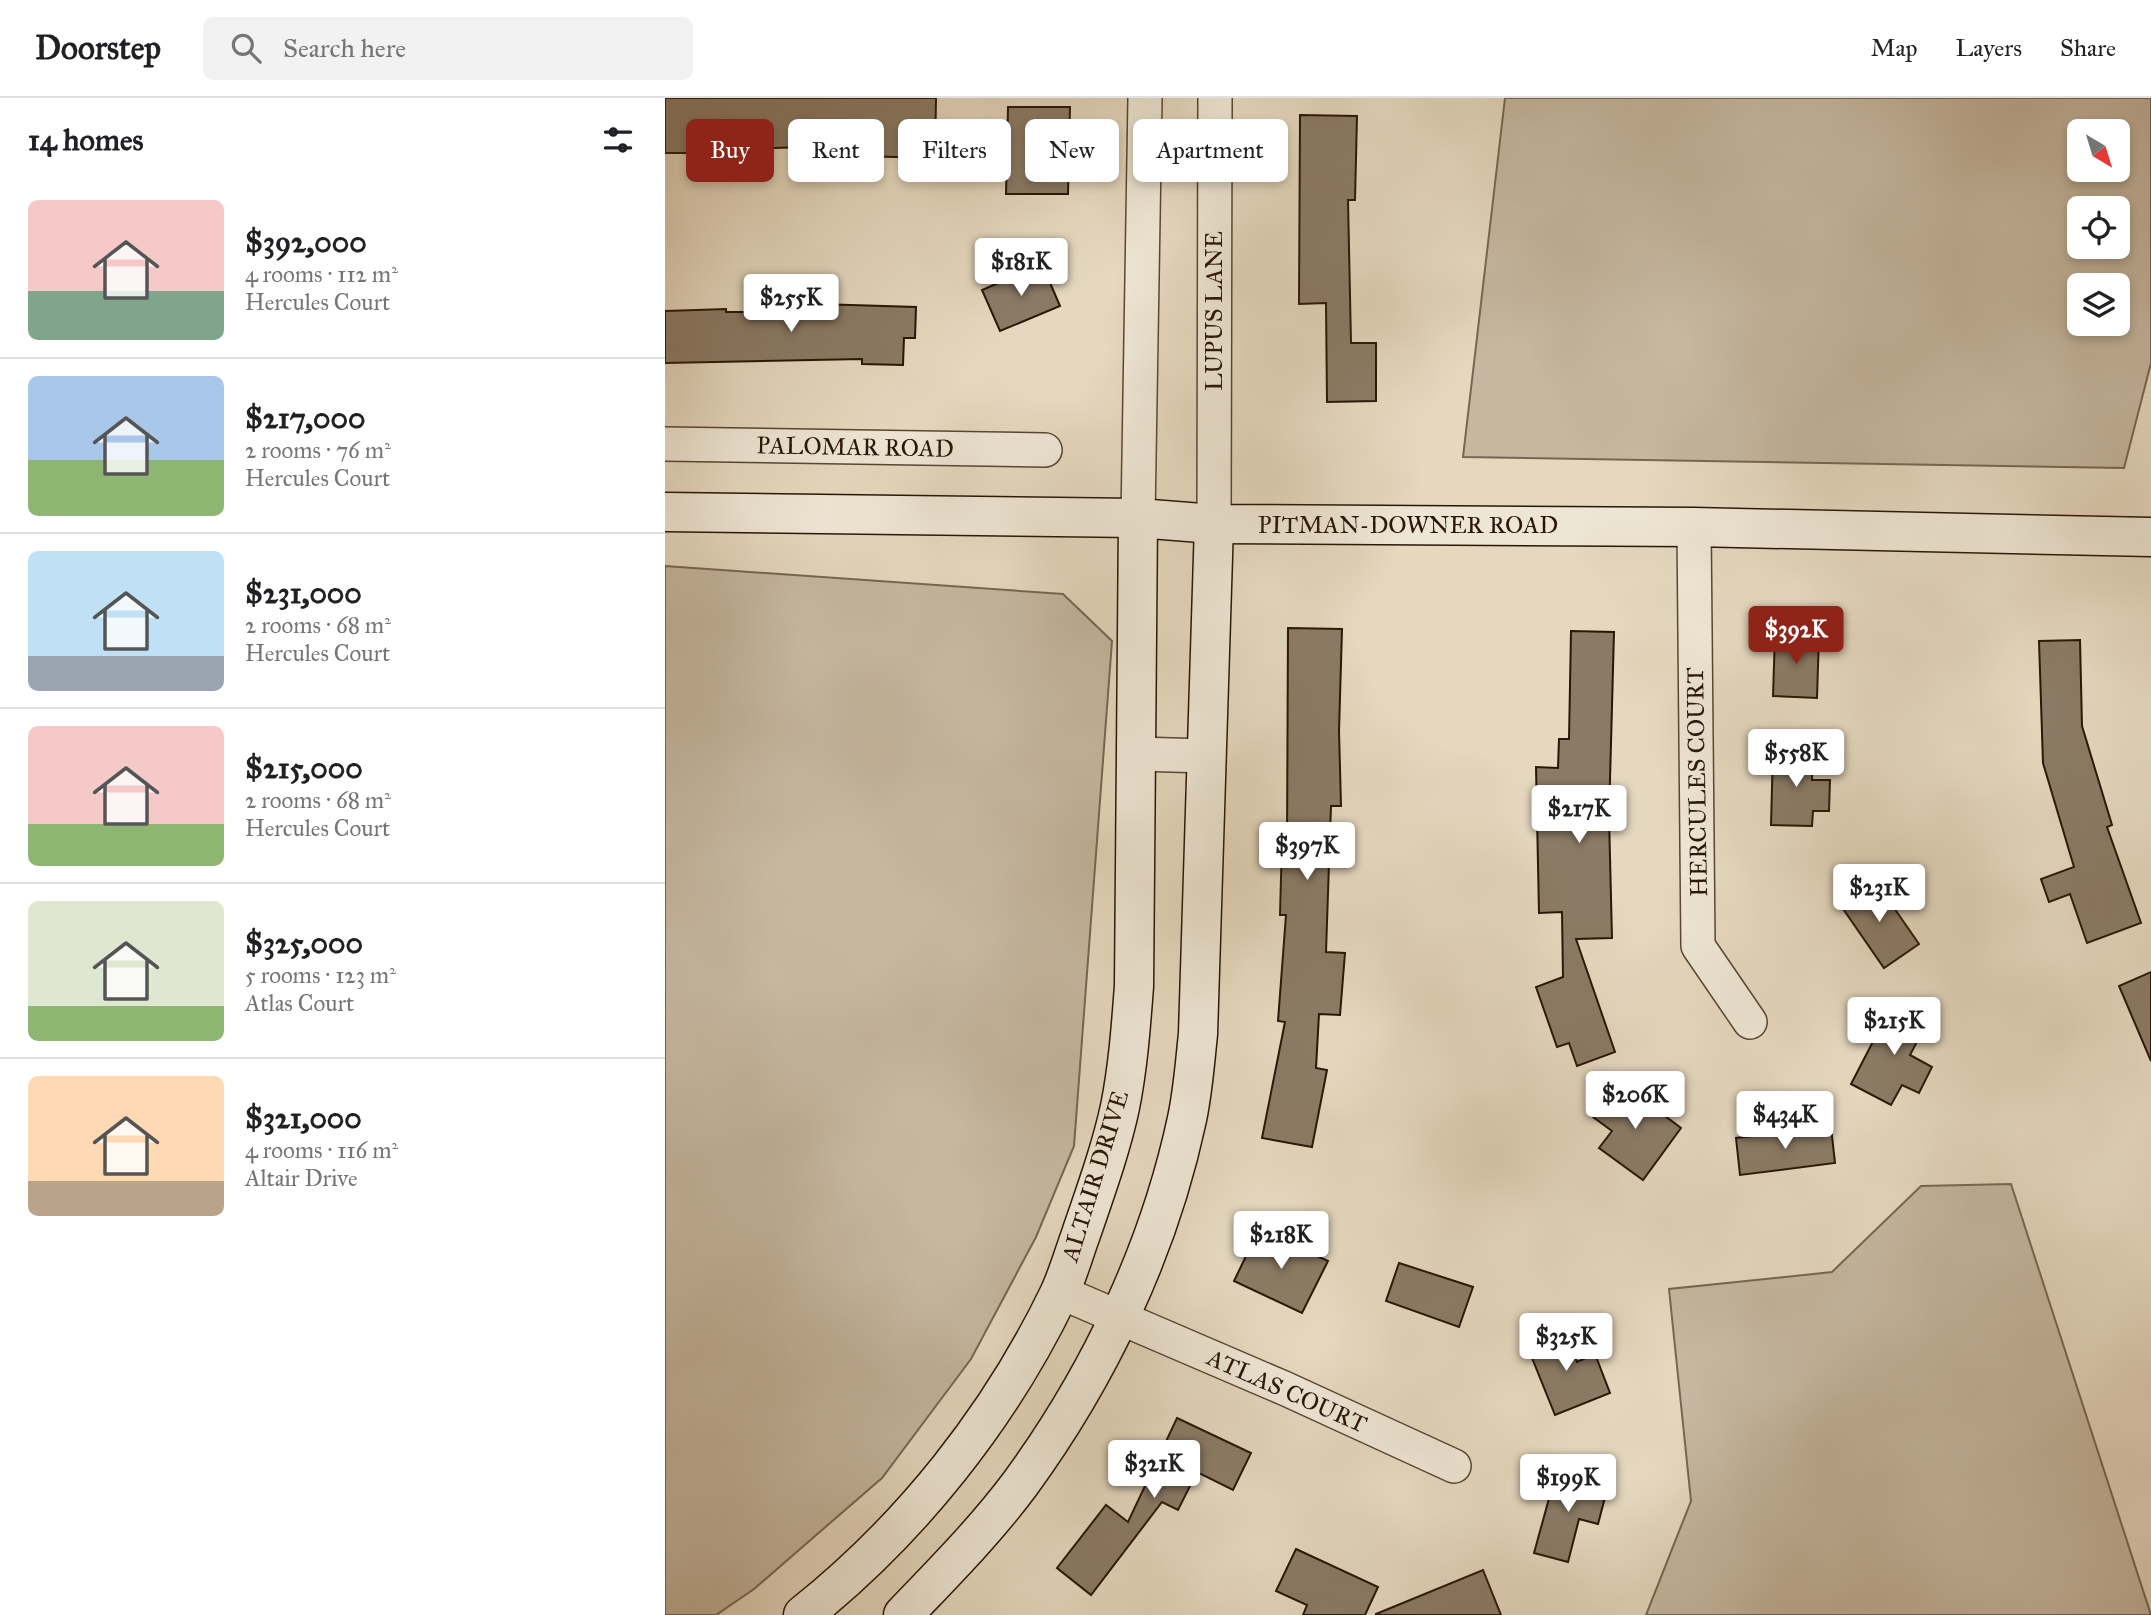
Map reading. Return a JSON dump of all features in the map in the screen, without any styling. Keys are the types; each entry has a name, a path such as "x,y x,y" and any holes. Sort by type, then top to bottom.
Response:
{"street":[{"path":"1139,518 1145,98"},
{"name":"LUPUS LANE","path":"1214,524 1215,98"},
{"name":"PALOMAR ROAD","path":"665,444 1045,450"},
{"name":"PITMAN-DOWNER ROAD","path":"665,512 1139,518 1214,524 1694,527 2151,537"},
{"name":"ALTAIR DRIVE","path":"803,1615 876,1551 918,1507 963,1451 1009,1385 1060,1292 1089,1210 1120,1108 1131,1041 1134,985 1139,518"},
{"path":"903,1615 956,1559 1018,1486 1082,1390 1120,1318 1151,1241 1187,1118 1198,1034 1214,524"},
{"name":"HERCULES COURT","path":"1694,527 1698,946 1750,1022"},
{"path":"1136,754 1208,756"},
{"name":"ATLAS COURT","path":"1060,1292 1286,1389 1454,1466"}],"shaded area":[{"path":"1505,98 2151,98 2151,363 2124,468 1463,457"},
{"path":"665,566 1063,594 1112,641 1074,1146 1036,1237 971,1359 882,1478 754,1589 716,1615 665,1615"},
{"path":"2011,1184 2151,1615 1646,1615 1691,1501 1669,1289 1832,1272 1921,1186"}],"building":[{"path":"665,98 936,98 936,119 898,119 898,157 884,157 884,119 788,119 788,147 774,148 774,119 686,119 686,153 665,153"},
{"path":"1008,107 1070,107 1070,119 1025,119 1025,182 1068,182 1068,194 1006,194 1006,182 1011,182 1011,119 1008,119"},
{"path":"1300,115 1357,116 1355,200 1348,200 1351,343 1376,343 1376,401 1327,402 1326,303 1299,304"},
{"path":"1042,264 1060,306 1000,331 982,290"},
{"path":"818,297 818,304 916,307 915,338 904,338 903,365 862,364 862,359 665,363 665,311 726,309 726,312 781,312 781,298"},
{"path":"1288,628 1342,629 1339,731 1341,806 1331,806 1326,952 1345,953 1340,1015 1319,1014 1316,1068 1327,1070 1312,1147 1262,1138 1285,1022 1278,1021 1286,915 1280,915 1282,840 1287,841"},
{"path":"1571,631 1614,632 1609,817 1612,938 1576,939 1615,1052 1577,1066 1569,1043 1557,1047 1536,987 1563,977 1562,912 1539,913 1536,767 1558,768 1559,739 1569,739"},
{"path":"1775,634 1819,635 1817,698 1773,696"},
{"path":"2080,640 2082,726 2112,825 2107,827 2141,923 2087,943 2070,894 2049,902 2041,879 2074,867 2043,763 2039,641"},
{"path":"1773,750 1813,751 1812,780 1830,780 1829,811 1813,811 1812,826 1771,825"},
{"path":"1874,879 1919,944 1884,968 1839,903"},
{"path":"2151,972 2151,1061 2119,986"},
{"path":"1894,1001 1929,1019 1910,1055 1932,1067 1919,1093 1902,1085 1891,1105 1851,1084"},
{"path":"1620,1082 1681,1128 1643,1180 1599,1148 1612,1131 1593,1117"},
{"path":"1831,1127 1835,1163 1740,1175 1736,1138"},
{"path":"1259,1229 1328,1261 1302,1313 1234,1281"},
{"path":"1399,1263 1473,1287 1459,1327 1386,1301"},
{"path":"1563,1328 1577,1362 1595,1354 1610,1393 1555,1415 1526,1343"},
{"path":"1177,1418 1251,1453 1233,1490 1197,1472 1178,1510 1162,1502 1091,1595 1057,1568 1106,1505 1128,1522"},
{"path":"1556,1473 1608,1486 1598,1524 1579,1519 1568,1562 1534,1553"},
{"path":"1296,1549 1378,1587 1365,1615 1303,1615 1307,1605 1276,1591"},
{"path":"1483,1570 1501,1615 1376,1615 1376,1614"}]}
